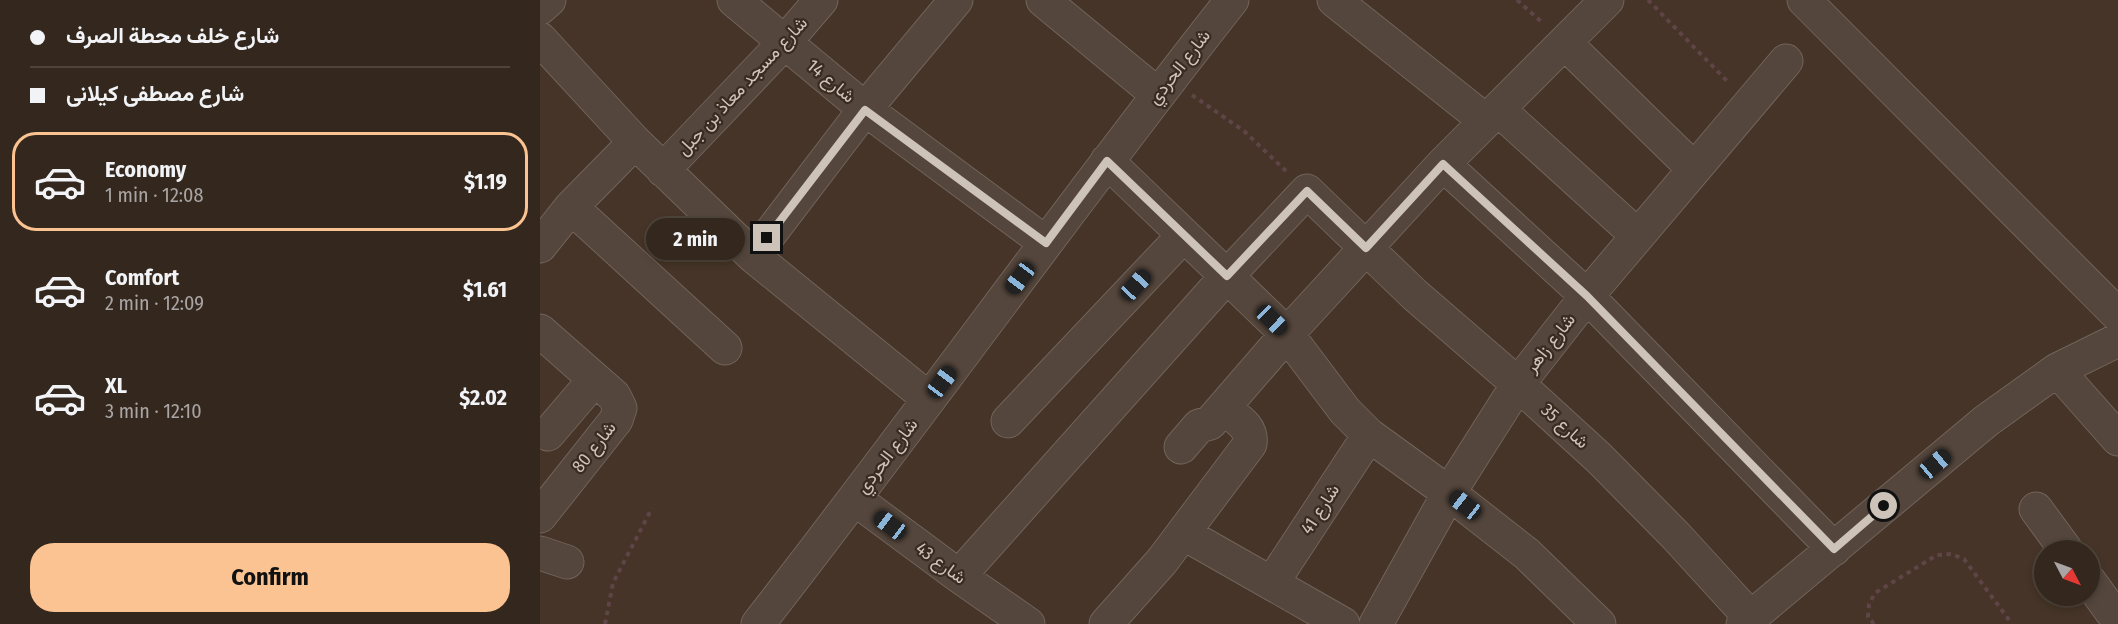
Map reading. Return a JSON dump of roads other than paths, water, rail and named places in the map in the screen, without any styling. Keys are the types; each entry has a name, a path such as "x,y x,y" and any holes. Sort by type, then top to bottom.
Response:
{"street":[{"path":"540,8 549,0"},
{"name":"شارع 14","path":"734,0 865,110 1046,243"},
{"name":"شارع مسجد معاذ بن جبل","path":"663,170 785,42 821,0"},
{"path":"753,256 865,110 956,0"},
{"name":"شارع الحردي","path":"758,624 855,499 1163,87 1232,0"},
{"path":"1334,0 1492,115 1638,236"},
{"path":"1181,447 1199,426 1210,423 1287,334 1443,164 1607,0"},
{"path":"1804,0 2118,315"},
{"path":"1054,3 1163,87"},
{"path":"540,39 635,142 753,256 929,399"},
{"path":"1565,43 1694,169"},
{"name":"شارع زاهر","path":"1376,624 1449,493 1518,384 1587,296 1786,62"},
{"path":"540,246 571,207 635,142"},
{"path":"1107,161 1287,334 1345,411 1369,435 1527,554 1598,624"},
{"path":"1443,164 1587,296 1834,549"},
{"name":"شارع 35","path":"1227,276 1307,191 1415,295 1599,458 1676,536 1747,621"},
{"path":"571,207 726,348"},
{"path":"1008,421 1184,235"},
{"path":"959,576 1227,276"},
{"name":"شارع 80","path":"540,331 618,402 619,414 540,516"},
{"path":"1747,621 1986,421 2057,370 2118,340"},
{"path":"2057,370 2118,439"},
{"path":"548,434 595,379"},
{"path":"1119,620 1139,588 1250,444 1251,436 1247,428 1223,408"},
{"name":"شارع 41","path":"1272,583 1369,435"},
{"name":"شارع 43","path":"855,499 1016,620"},
{"path":"2036,509 2059,540"},
{"path":"1183,532 1343,624"},
{"path":"2100,599 2108,613"}]}
